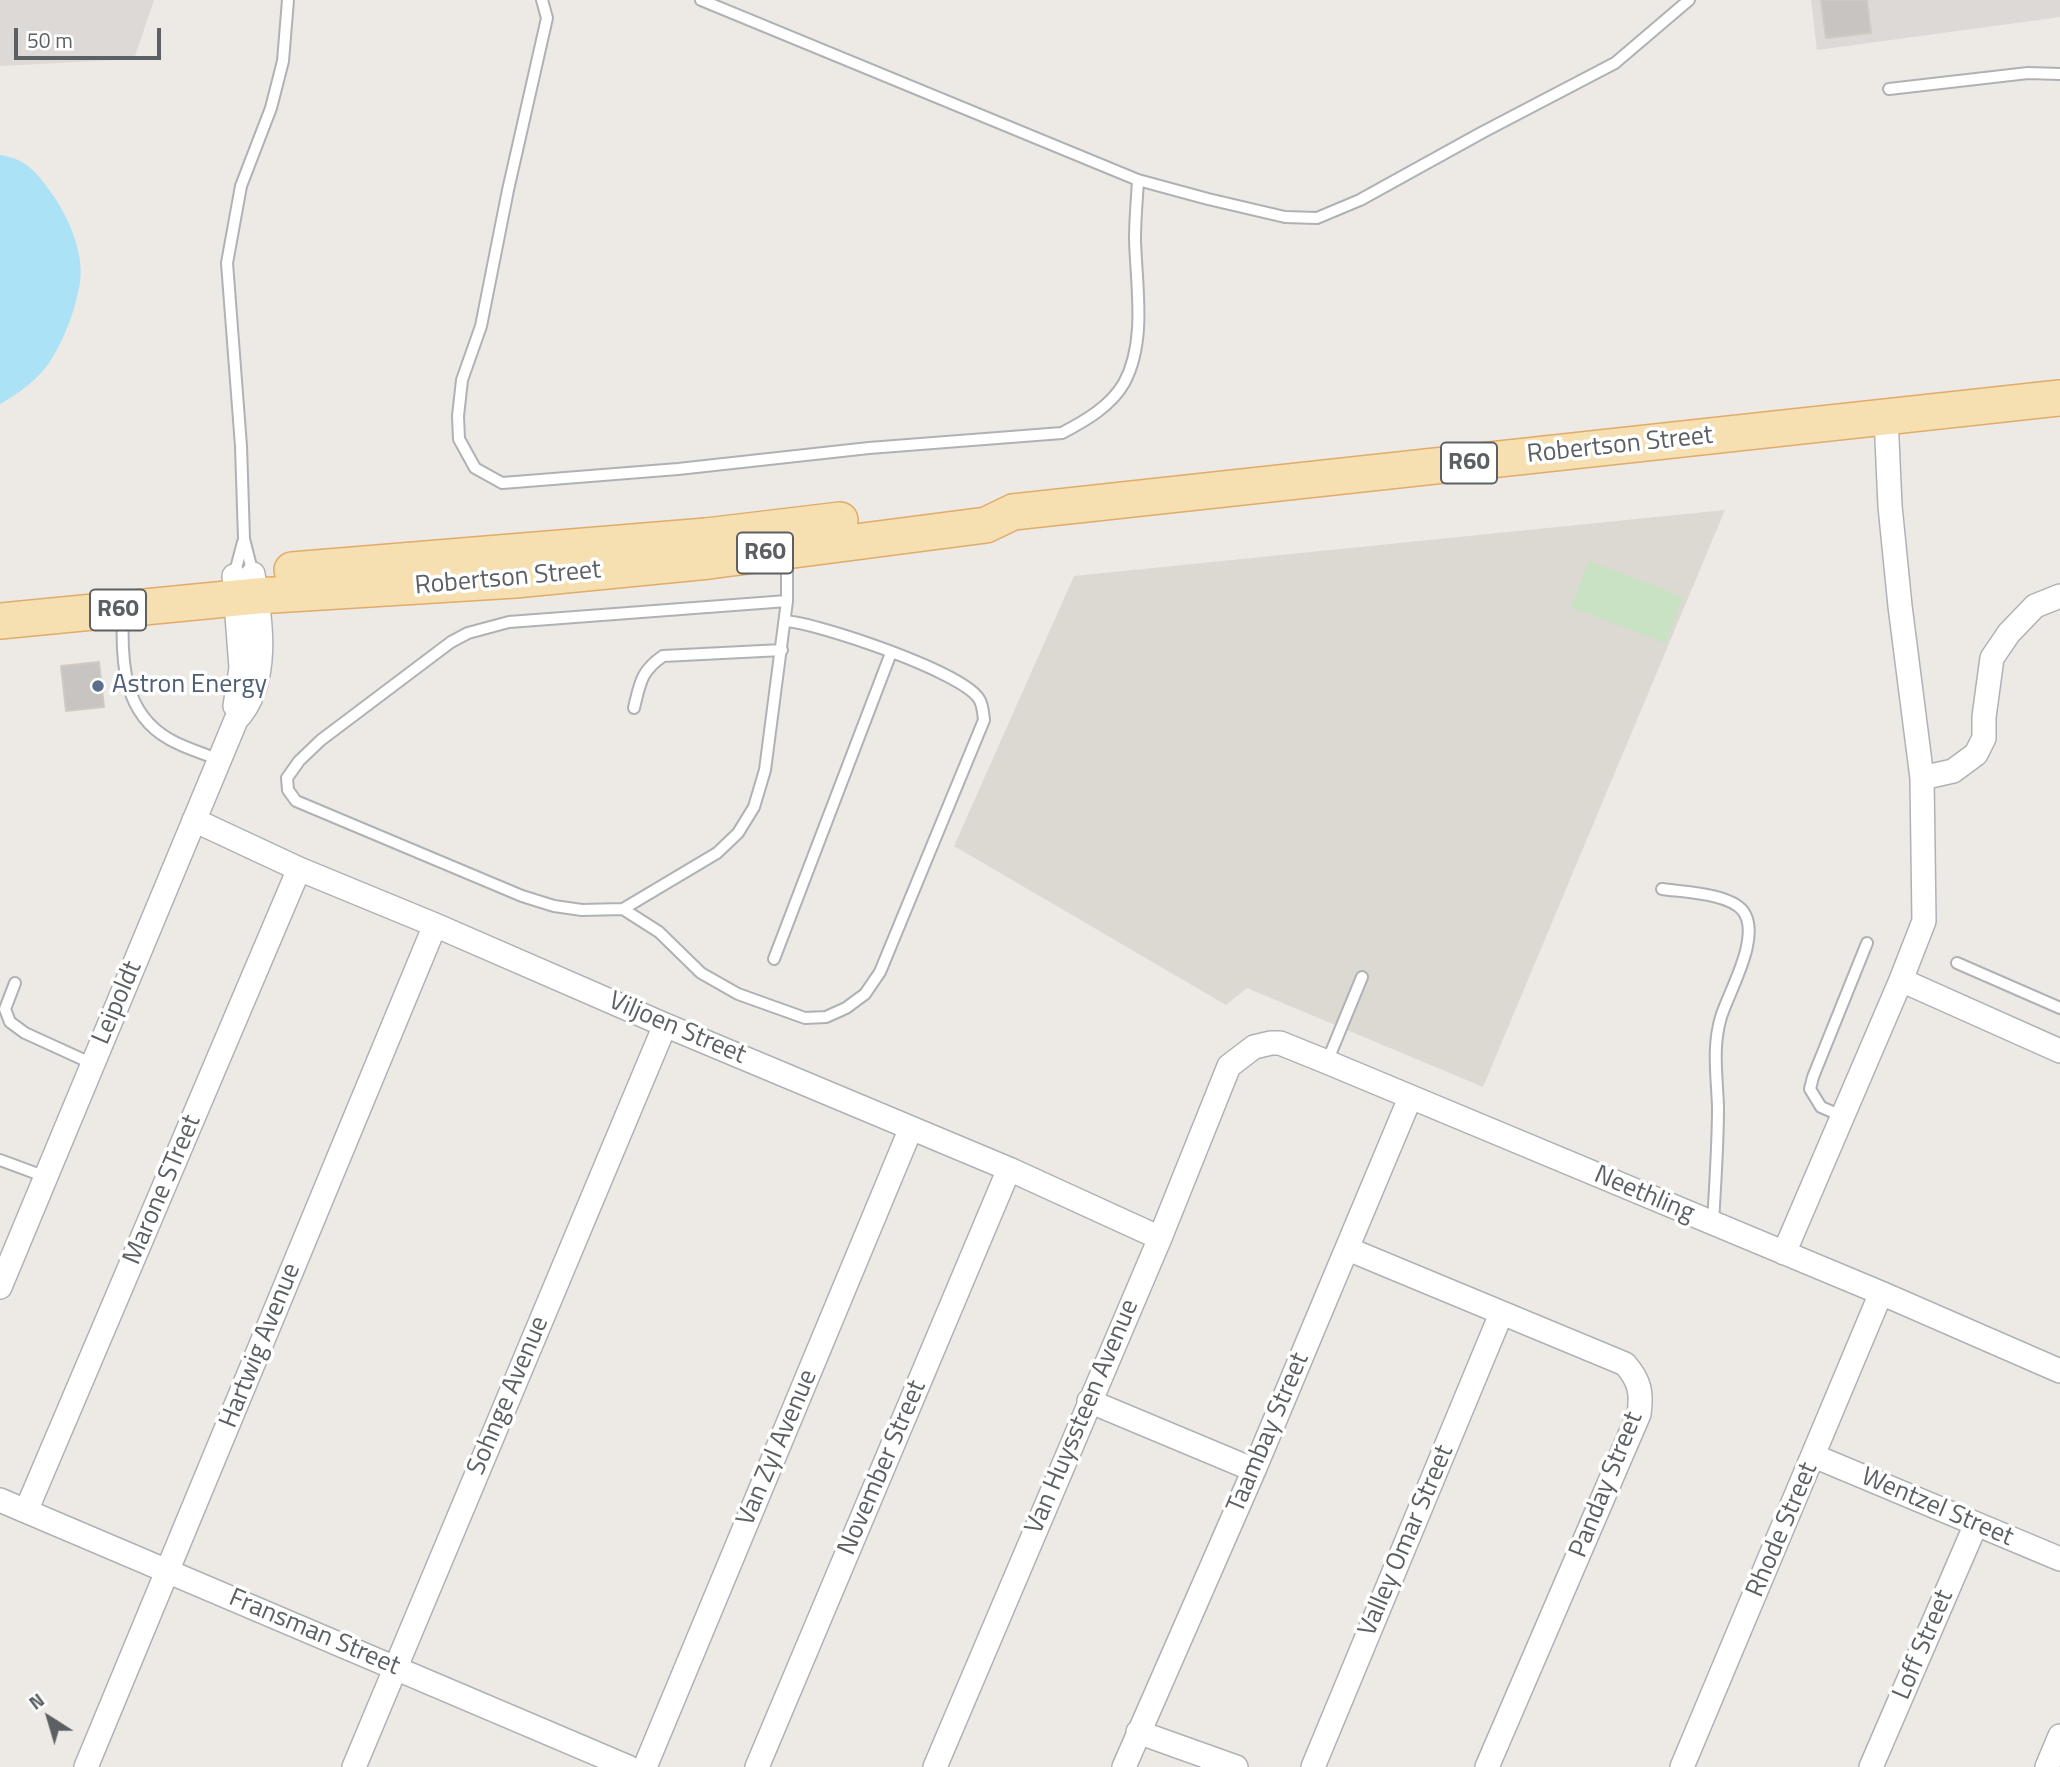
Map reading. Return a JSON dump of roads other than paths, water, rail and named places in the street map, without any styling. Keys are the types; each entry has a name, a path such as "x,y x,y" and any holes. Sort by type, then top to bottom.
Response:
{"main road":[{"name":"Robertson Street","path":"0,601 245,586 514,580 709,561 785,538 986,525 1013,512 2060,398"},
{"name":"Robertson Street","path":"0,621 123,609 245,586"}],"street":[{"path":"1784,1253 1901,981 1924,921 1922,778 1898,593 1886,417"},
{"name":"Leipoldt","path":"0,1287 236,720 245,586"},
{"path":"1922,778 1953,771 1976,754 1984,738 1992,658 2009,633 2035,607 2060,596"},
{"name":"Viljoen Street","path":"194,820 299,869 1009,1169 1160,1238"},
{"name":"Marone STreet","path":"26,1511 299,869"},
{"name":"Hartwig Avenue","path":"86,1767 435,925"},
{"path":"1901,981 2060,1051"},
{"name":"Sohnge Avenue","path":"354,1767 665,1025"},
{"name":"Neethling","path":"1229,1066 1254,1047 1280,1043 1881,1293 2060,1371"},
{"name":"Van Huyssteen Avenue","path":"935,1767 1160,1238 1229,1066"},
{"name":"Taambay Street","path":"1124,1767 1254,1470 1410,1098"},
{"name":"Van Zyl Avenue","path":"645,1767 911,1128"},
{"name":"November Street","path":"757,1767 1009,1169"},
{"name":"Panday Street","path":"1348,1249 1625,1364 1636,1376 1642,1393 1639,1414 1487,1767"},
{"name":"Rhode Street","path":"1682,1767 1881,1293"},
{"name":"Valley Omar Street","path":"1313,1767 1501,1314"},
{"path":"1089,1401 1254,1470"},
{"name":"Wentzel Street","path":"1814,1456 2060,1559"},
{"name":"Fransman Street","path":"0,1500 628,1767"},
{"name":"Loff Street","path":"1871,1767 1976,1524"},
{"path":"1139,1732 1236,1767"},
{"path":"2047,1767 2060,1736"}],"lane":[{"path":"245,586 241,446 227,263 241,186 271,108 283,61 288,0"},
{"path":"542,0 547,18 481,326 463,380 458,416 459,439 475,468 502,483 1062,433 1094,414 1124,383 1138,340 1135,237 1138,180"},
{"path":"701,0 1138,180 1285,217 1317,218 1360,201 1473,137 1615,63 1689,0"},
{"path":"1889,89 2028,74 2060,74"},
{"path":"785,538 787,601 782,650 765,770 754,807 738,833 706,860 623,909 582,910 554,906 522,896 296,802 288,790 287,778 299,761 321,740 451,642 468,633 509,622 787,601"},
{"path":"244,539 245,586"},
{"path":"123,609 122,648 125,675 130,695 142,715 155,730 171,740 219,760"},
{"path":"623,909 659,932 701,973 738,994 805,1018 826,1017 846,1008 866,994 880,972 984,720 979,698 951,677 891,653 822,627 785,621"},
{"path":"635,708 642,677 651,664 663,656 782,650"},
{"path":"774,959 891,653"},
{"path":"1662,889 1708,895 1729,902 1743,910 1748,924 1749,942 1721,1018 1717,1041 1715,1070 1718,1105 1713,1224"},
{"path":"1842,1116 1821,1107 1810,1089 1867,943"},
{"path":"1957,964 2060,1008"},
{"path":"1327,1062 1362,977"},
{"path":"15,983 5,1009 10,1022 25,1033 93,1064"},
{"path":"0,1160 46,1177"}],"water":[{"path":"0,155 29,167 50,191 73,234 81,270 72,313 54,354 33,381 0,404"}],"place":[{"name":"Astron Energy","path":"98,686"}]}
